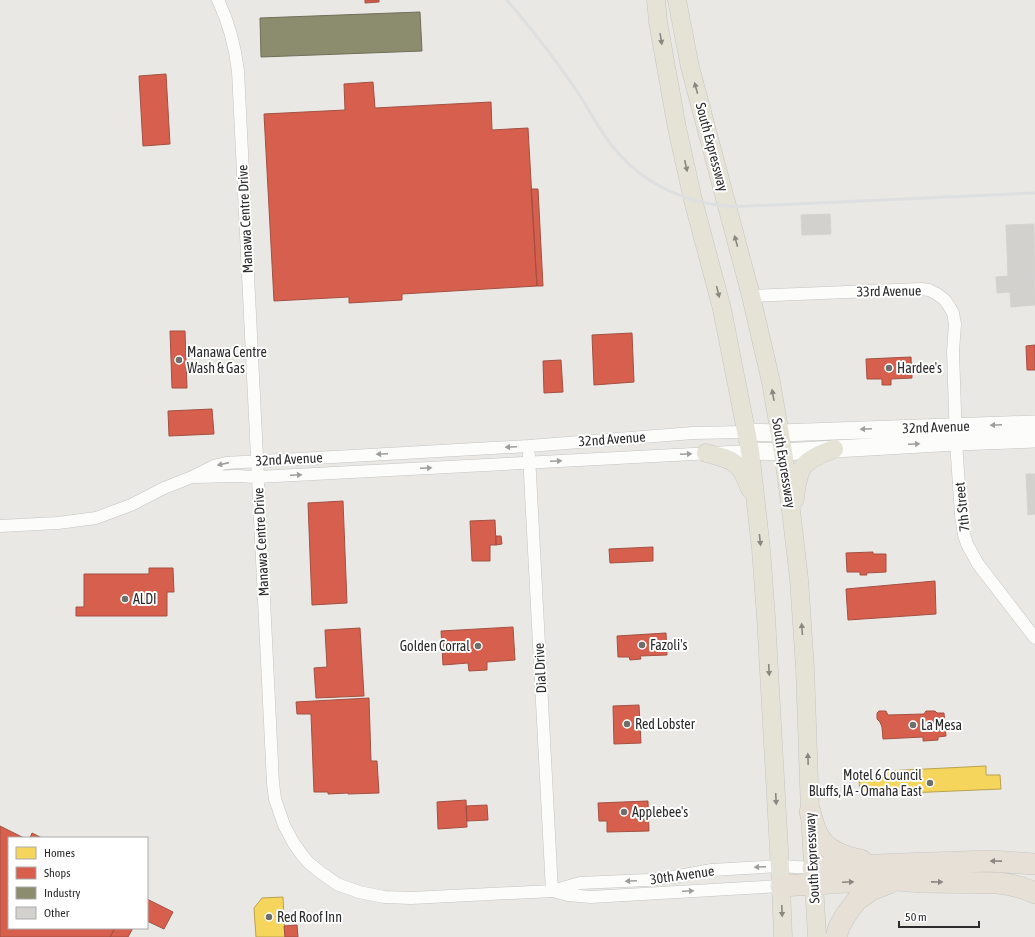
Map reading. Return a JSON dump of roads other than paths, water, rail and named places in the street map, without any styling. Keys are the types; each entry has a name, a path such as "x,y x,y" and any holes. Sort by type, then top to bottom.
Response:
{"highway":[{"path":"810,812 817,834 823,844 830,850 851,858 866,861 899,872 922,882 1009,884 1035,892"},
{"path":"780,876 813,876 864,881 899,872 996,861 1035,864"},
{"path":"836,937 839,926 857,900 899,872"}],"main road":[{"name":"South Expressway","path":"656,0 660,37 677,128 693,200 722,309 750,451 761,549 766,617 783,937"},
{"name":"South Expressway","path":"676,0 690,67 751,296 771,382 783,452 799,580 805,668 810,812 817,937"},
{"path":"793,526 796,488 800,471 810,460 834,449"},
{"path":"706,453 734,462 740,468 745,475 757,510"}],"street":[{"name":"Manawa Centre Drive","path":"218,0 226,17 233,39 238,72 257,478 274,792 284,825 295,846 309,863"},
{"name":"33rd Avenue","path":"751,296 921,289 937,294 945,300 949,306 953,313 955,324 953,351 956,434"},
{"name":"32nd Avenue","path":"192,477 236,476 257,478 706,453 750,451 783,452 834,449 1035,424"},
{"name":"32nd Avenue","path":"0,526 58,523 96,518 131,505 164,488 192,477 214,466 226,463 528,446 693,433 746,432 956,434 1035,439"},
{"name":"7th Street","path":"956,434 961,514 967,544 978,564 1035,638"},
{"name":"Dial Drive","path":"528,446 552,891"},
{"name":"30th Avenue","path":"309,863 337,884 359,892 384,897 411,898 552,891 580,883 647,880 712,870 780,876"},
{"name":"30th Avenue","path":"552,891 568,895 591,897 780,876"}],"railway":[{"path":"507,0 558,64 618,153 629,164 654,183 682,196 696,201 735,206 1035,193"}],"place":[{"name":"Manawa Centre Wash & Gas","path":"179,360"},
{"name":"Hardee's","path":"889,368"},
{"name":"ALDI","path":"125,599"},
{"name":"Fazoli's","path":"642,645"},
{"name":"Golden Corral","path":"478,646"},
{"name":"Red Lobster","path":"627,724"},
{"name":"La Mesa","path":"913,725"},
{"name":"Motel 6 Council Bluffs, IA - Omaha East","path":"930,783"},
{"name":"Applebee's","path":"624,812"},
{"name":"Red Roof Inn","path":"269,917"}]}
